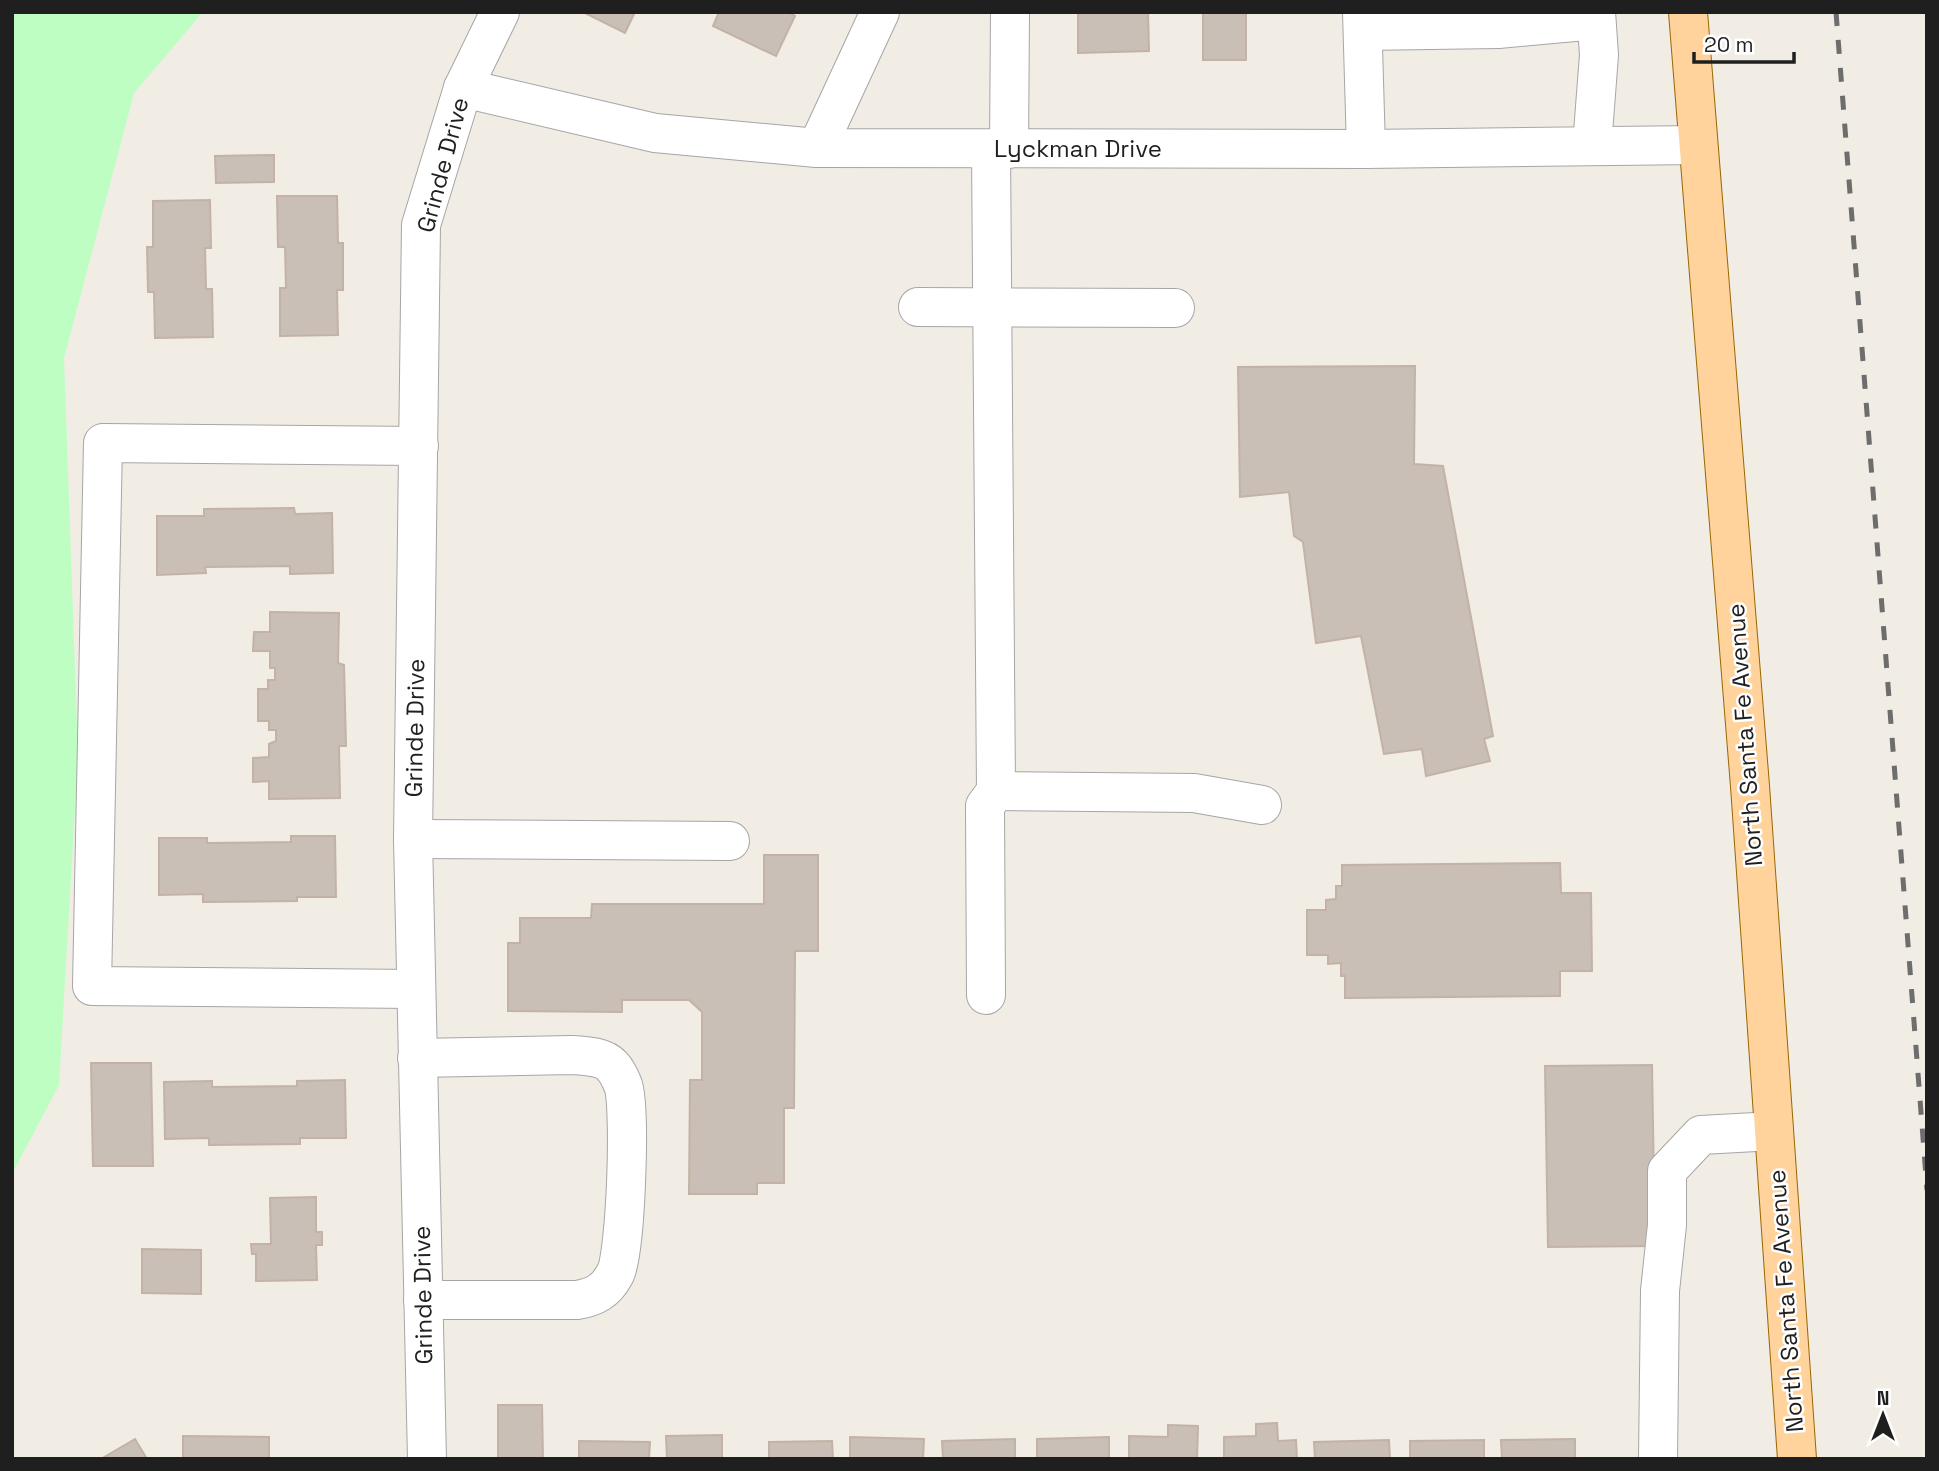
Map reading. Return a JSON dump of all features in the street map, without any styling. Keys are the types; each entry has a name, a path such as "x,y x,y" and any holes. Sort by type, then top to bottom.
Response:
{"main road":[{"name":"North Santa Fe Avenue","path":"1688,12 1750,786 1797,1459"}],"street":[{"name":"Grinde Drive","path":"427,1459 413,839 421,225 463,88 500,12"},
{"path":"817,148 880,12"},
{"path":"986,995 985,806 996,791 993,307 1000,149 1010,12"},
{"path":"1366,149 1362,22 1498,29 1596,16 1600,55 1592,146"},
{"name":"Lyckman Drive","path":"463,88 655,133 817,148 1366,149 1698,145"},
{"path":"918,307 1175,308"},
{"path":"415,989 92,986 103,443 419,446"},
{"path":"996,791 1194,793 1262,805"},
{"path":"413,839 730,841"},
{"path":"417,1058 571,1055 595,1057 612,1065 623,1086 627,1130 622,1248 616,1273 596,1297 578,1300 423,1300"},
{"path":"1658,1459 1660,1291 1667,1225 1667,1171 1702,1135 1774,1131"}],"green space":[{"path":"12,12 203,12 134,93 64,358 78,756 59,1085 12,1174"}],"building":[{"path":"583,12 635,12 625,33"},
{"path":"719,12 788,12 795,16 776,56 713,26"},
{"path":"1078,12 1148,12 1149,51 1078,53"},
{"path":"1203,12 1246,12 1246,60 1203,60"},
{"path":"274,155 274,182 216,183 215,156"},
{"path":"277,196 337,196 338,243 343,243 343,290 337,290 338,335 280,336 280,288 286,288 285,247 278,247"},
{"path":"210,200 211,248 205,248 206,289 212,289 213,337 155,338 154,292 148,292 147,247 153,247 153,201"},
{"path":"1415,366 1414,464 1443,466 1493,736 1484,739 1490,761 1426,776 1422,749 1384,754 1361,636 1316,643 1303,542 1294,536 1289,492 1240,497 1238,367"},
{"path":"294,508 295,514 332,513 333,573 290,574 290,566 205,567 206,573 157,575 157,516 204,516 204,509"},
{"path":"270,612 339,613 338,663 344,665 346,746 339,746 340,798 269,799 269,781 253,782 253,758 269,757 269,744 276,741 276,730 269,730 269,721 258,721 258,689 268,689 268,680 275,680 275,668 270,668 270,651 253,651 254,632 270,632"},
{"path":"291,836 335,836 336,897 297,897 297,901 203,902 203,894 159,895 159,838 207,838 207,843 291,842"},
{"path":"764,855 818,855 818,951 795,951 794,1108 784,1108 784,1183 757,1183 757,1194 689,1194 690,1080 702,1080 702,1012 689,1000 622,1000 622,1012 508,1011 508,943 520,943 520,918 591,918 592,904 764,904"},
{"path":"1560,863 1561,893 1591,893 1592,971 1560,971 1560,996 1345,998 1345,976 1341,976 1341,963 1328,964 1328,955 1307,955 1307,910 1326,910 1326,900 1336,899 1336,886 1342,886 1342,865"},
{"path":"91,1063 151,1063 153,1166 93,1166"},
{"path":"1652,1065 1655,1246 1548,1247 1545,1066"},
{"path":"345,1080 346,1138 300,1138 300,1144 209,1145 209,1138 165,1139 164,1082 212,1081 212,1087 297,1086 297,1081"},
{"path":"316,1197 316,1232 322,1232 322,1245 316,1245 317,1280 256,1281 256,1254 252,1254 251,1244 271,1244 270,1198"},
{"path":"142,1249 201,1250 201,1294 142,1293"},
{"path":"498,1405 542,1405 543,1459 498,1459"},
{"path":"1277,1423 1278,1441 1296,1440 1297,1459 1224,1459 1224,1437 1256,1436 1256,1424"},
{"path":"1168,1425 1198,1426 1197,1459 1129,1459 1129,1436 1168,1437"},
{"path":"722,1435 722,1459 667,1459 666,1436"},
{"path":"183,1436 269,1437 269,1459 183,1459"},
{"path":"850,1437 924,1439 923,1459 850,1459"},
{"path":"1109,1437 1109,1459 1037,1459 1037,1439"},
{"path":"135,1439 147,1459 101,1459"},
{"path":"1015,1439 1015,1459 943,1459 942,1441"},
{"path":"1575,1439 1575,1459 1502,1459 1501,1440"},
{"path":"1389,1440 1390,1459 1315,1459 1314,1442"},
{"path":"1484,1440 1484,1459 1410,1459 1410,1441"},
{"path":"579,1441 650,1442 649,1459 579,1459"},
{"path":"832,1441 833,1459 769,1459 769,1442"}],"railway":[{"path":"1836,12 1927,1190"}]}
